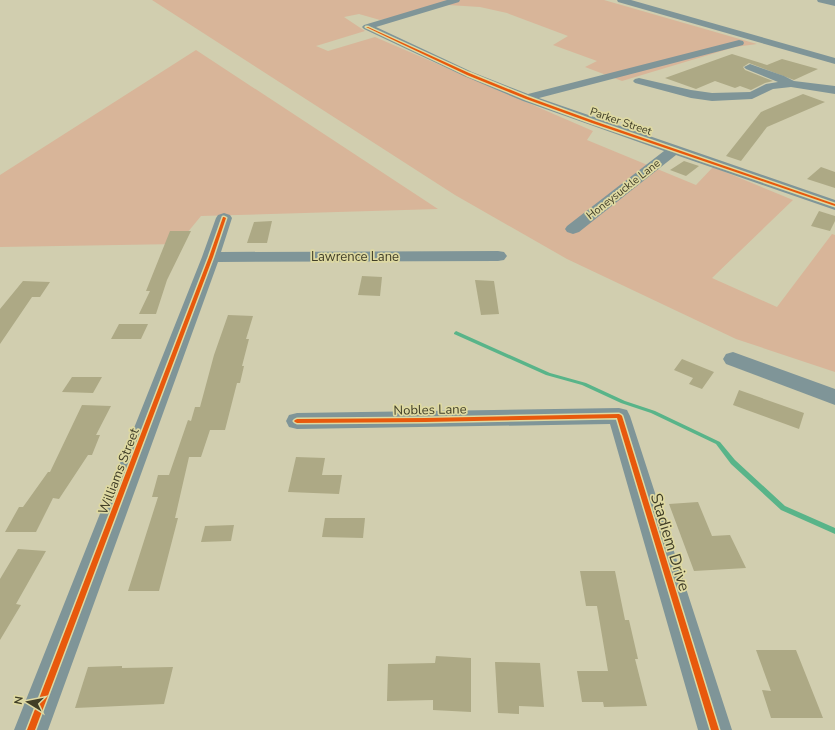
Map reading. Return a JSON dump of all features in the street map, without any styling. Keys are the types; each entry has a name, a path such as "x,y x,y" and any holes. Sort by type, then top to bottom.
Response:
{"street":[{"name":"Parker Street","path":"456,0 367,27 484,81 527,98 835,205"},
{"path":"620,0 835,61"},
{"path":"821,0 835,3"},
{"path":"527,98 739,43"},
{"path":"750,67 780,78 791,84"},
{"path":"639,81 691,94 712,97 752,94 770,86 791,84 835,90"},
{"name":"Honeysuckle Lane","path":"573,229 674,150"},
{"name":"Williams Street","path":"31,730 211,257 224,218"},
{"name":"Lawrence Lane","path":"211,257 498,256"},
{"path":"733,359 835,397"},
{"name":"Stadiem Drive","path":"563,417 619,416 715,730"},
{"name":"Nobles Lane","path":"297,421 563,417"}],"shaded area":[{"path":"152,0 604,0 757,44 735,47 622,81 585,67 597,61 553,45 568,36 507,13 480,7 448,5 380,20 359,14 344,17 365,31 316,46 328,51 375,37 593,131 587,140 696,185 713,167 793,200 712,278 777,307 832,234 835,235 835,372 736,339 567,259 455,195"},
{"path":"196,50 438,209 201,216 178,244 0,247 0,175"}],"building":[{"path":"732,54 767,65 782,59 818,69 794,80 749,63 743,67 745,70 773,81 751,90 740,86 735,88 715,81 696,89 665,78"},
{"path":"803,94 825,102 767,127 741,161 726,156 761,112"},
{"path":"684,161 699,166 686,176 670,170"},
{"path":"821,167 835,172 835,188 807,179"},
{"path":"819,211 835,216 835,221 830,231 811,226"},
{"path":"272,221 267,243 247,243 254,222"},
{"path":"170,231 191,231 167,280 156,314 139,314 150,291 146,291"},
{"path":"362,276 382,277 380,296 358,295"},
{"path":"475,280 494,281 499,314 481,315"},
{"path":"23,281 50,282 40,297 32,297 0,344 0,309"},
{"path":"228,315 253,316 246,339 249,339 242,366 244,366 240,383 237,383 225,430 210,430 201,457 189,457 175,518 178,518 159,591 128,591 158,497 152,497 158,475 169,475 188,420 191,421 195,407 200,407 214,355"},
{"path":"119,324 148,324 141,339 111,339"},
{"path":"682,359 714,372 702,389 689,384 693,378 674,370"},
{"path":"72,377 102,377 93,393 62,392"},
{"path":"739,390 804,413 799,429 733,405"},
{"path":"82,405 111,406 96,435 100,435 92,455 88,455 59,499 53,498 36,532 5,532 19,507 23,507 48,472 50,472"},
{"path":"296,457 325,458 322,475 342,475 339,494 288,492"},
{"path":"698,502 712,536 730,535 746,568 694,571 669,504"},
{"path":"325,518 365,518 363,538 322,537"},
{"path":"234,525 231,541 201,542 205,526"},
{"path":"18,549 46,551 16,604 21,605 0,640 0,579"},
{"path":"580,571 615,571 625,620 629,620 638,659 635,659 647,706 604,707 603,702 582,702 577,671 608,671 597,606 586,606"},
{"path":"756,650 796,650 823,718 771,718 762,690 771,691"},
{"path":"436,656 471,658 471,712 433,710 433,700 387,701 388,664 435,663"},
{"path":"495,662 540,663 544,707 519,706 519,714 498,713"},
{"path":"122,666 122,668 173,667 164,704 75,708 88,667"}],"waterway":[{"path":"456,333 548,374 584,384 623,402 653,412 718,443 733,462 783,508 835,531"}],"cycle path":[{"path":"367,27 468,74 527,98 835,205"},
{"path":"31,730 211,257 224,218"},
{"path":"297,421 619,416 715,730"}]}
